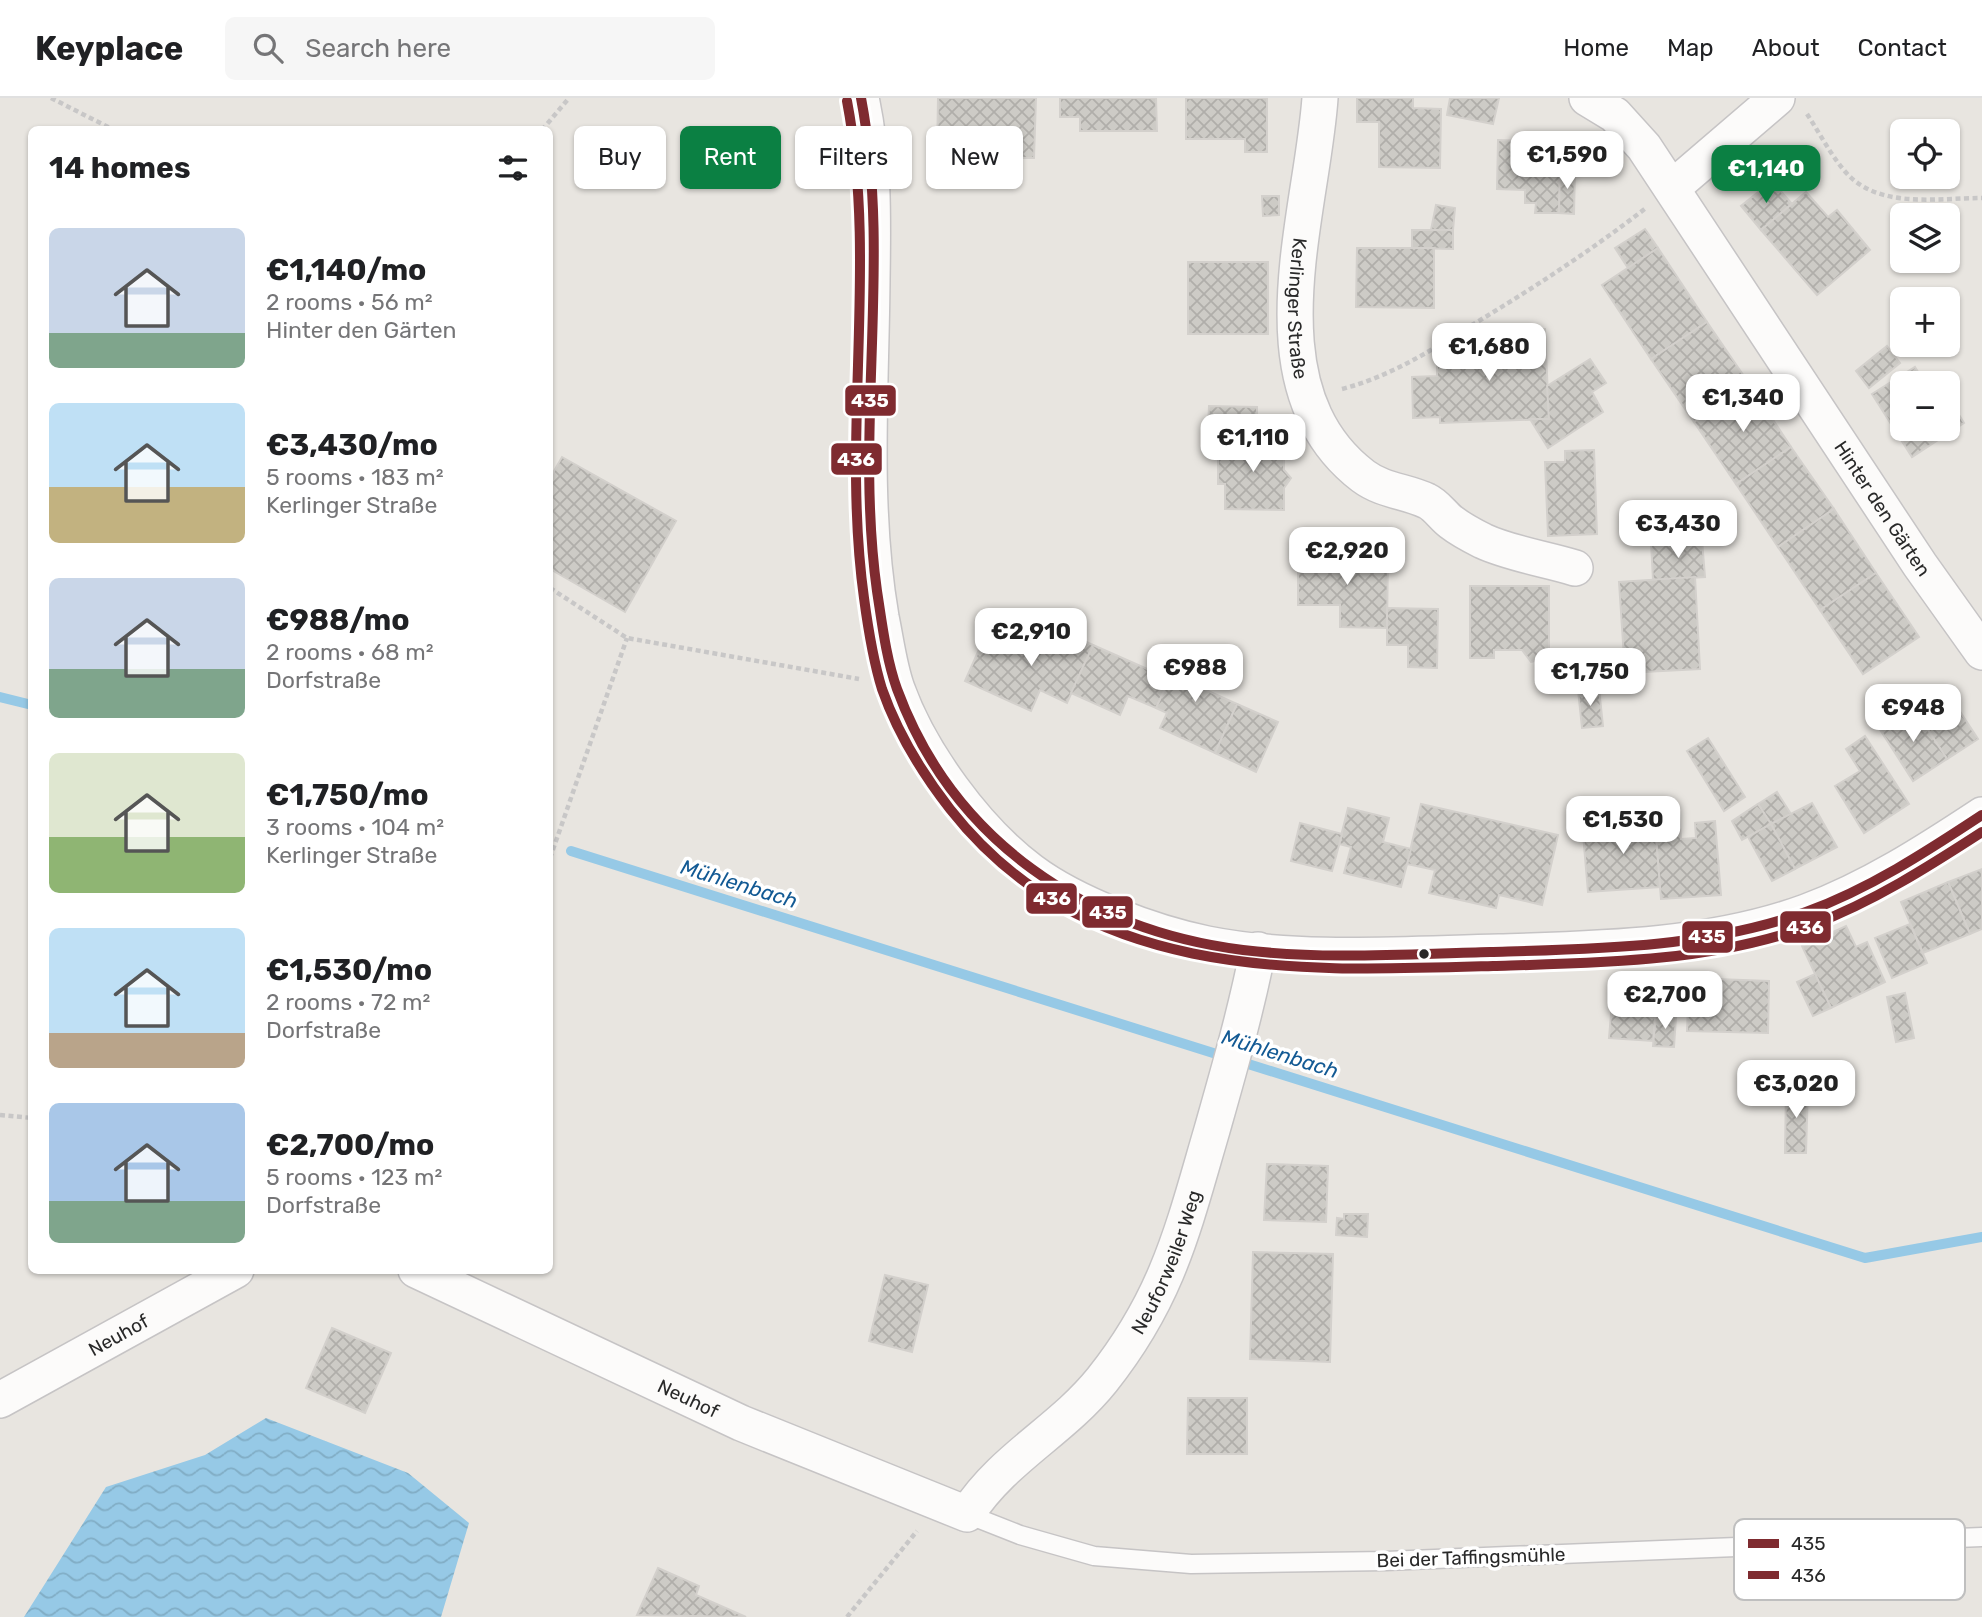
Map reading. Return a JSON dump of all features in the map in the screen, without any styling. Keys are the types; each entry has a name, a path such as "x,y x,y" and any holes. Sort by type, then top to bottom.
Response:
{"street":[{"path":"861,98 868,128 873,212 872,564 896,686 914,728 946,782 982,824 1031,871 1091,904 1162,933 1211,945 1346,954 1561,950 1662,942 1746,929 1804,913 1861,889 1982,815"},
{"name":"Kerlinger Straße","path":"1320,98 1317,150 1307,184 1295,277 1295,334 1307,393 1329,443 1363,476 1392,492 1428,501 1454,524 1485,542 1575,568"},
{"name":"Hinter den Gärten","path":"1587,98 1615,115 1644,147 1920,565 1982,652"},
{"path":"1672,188 1791,103"},
{"name":"Neuforweiler Weg","path":"953,1508 1062,1422 1100,1383 1135,1337 1160,1291 1178,1248 1238,1037 1258,950"},
{"name":"Neuhof","path":"0,1400 229,1274"},
{"name":"Neuhof","path":"424,1274 741,1423 953,1508"}],"lane":[{"name":"Bei der Taffingsmühle","path":"953,1508 1020,1535 1094,1556 1191,1564 1386,1561 1734,1547"}],"path":[{"path":"51,98 106,126"},
{"path":"545,126 569,98"},
{"path":"1791,103 1844,171 1864,189 1887,198 1982,198"},
{"path":"1307,393 1340,389 1393,372 1536,287 1672,188"},
{"path":"553,590 627,638 896,686"},
{"path":"553,849 627,638"},
{"path":"0,1115 28,1118"},
{"path":"847,1617 953,1508"}],"water":[{"path":"266,1418 408,1473 469,1523 441,1617 24,1617 106,1487 205,1455"}],"building":[{"path":"938,98 1036,98 1034,158 1023,158 1023,126 938,126"},
{"path":"1060,98 1156,98 1157,131 1080,131 1080,117 1060,117"},
{"path":"1186,98 1267,98 1267,152 1245,152 1245,139 1186,139"},
{"path":"1357,98 1413,98 1413,108 1441,109 1440,168 1379,167 1379,122 1357,122"},
{"path":"1450,98 1499,98 1493,124 1447,115"},
{"path":"1498,140 1561,142 1559,213 1535,213 1536,203 1525,203 1525,190 1497,189"},
{"path":"1560,168 1575,169 1574,214 1559,213"},
{"path":"1772,181 1792,204 1761,230 1741,206"},
{"path":"1806,192 1828,217 1837,210 1870,250 1817,295 1761,230"},
{"path":"1262,196 1279,196 1279,215 1263,216"},
{"path":"1436,205 1455,208 1453,230 1431,230"},
{"path":"1645,229 1658,248 1628,268 1615,248"},
{"path":"1412,230 1453,230 1453,249 1412,248"},
{"path":"1357,248 1434,248 1434,308 1356,307"},
{"path":"1658,248 1707,322 1651,359 1602,285"},
{"path":"1188,262 1268,262 1268,334 1188,334"},
{"path":"1707,322 1750,385 1694,422 1651,359"},
{"path":"1545,329 1549,419 1440,423 1440,417 1413,418 1412,377 1437,376 1437,365 1470,363 1469,346 1504,344 1504,331"},
{"path":"1887,346 1890,357 1895,357 1900,363 1869,388 1856,371"},
{"path":"1590,359 1606,383 1592,392 1603,412 1548,448 1530,419 1549,419 1547,386"},
{"path":"1890,383 1890,422 1872,394"},
{"path":"1750,385 1791,447 1736,484 1694,422"},
{"path":"1209,406 1257,407 1257,427 1241,427 1241,441 1218,440 1218,427 1208,427"},
{"path":"1218,440 1284,441 1284,470 1291,478 1284,488 1284,510 1225,509 1225,484 1218,484"},
{"path":"1902,441 1936,441 1912,457"},
{"path":"1791,447 1834,509 1778,547 1736,484"},
{"path":"1594,450 1597,534 1548,536 1545,462 1565,462 1565,451"},
{"path":"562,457 676,521 625,612 553,571 553,473"},
{"path":"1834,509 1876,573 1820,610 1778,547"},
{"path":"1702,540 1705,577 1653,580 1651,543"},
{"path":"1298,555 1388,556 1387,628 1340,627 1340,605 1298,605"},
{"path":"1876,573 1919,637 1863,674 1820,610"},
{"path":"1695,577 1700,669 1625,673 1619,582"},
{"path":"1470,586 1549,586 1549,649 1545,659 1531,662 1522,650 1494,650 1494,658 1470,658"},
{"path":"1387,608 1438,609 1437,668 1408,667 1408,645 1387,645"},
{"path":"1050,625 1093,645 1067,703 1040,690 1031,711 965,681 984,638 1016,653 1025,634 1043,642"},
{"path":"1093,645 1170,679 1156,708 1128,696 1120,715 1071,693"},
{"path":"1183,650 1218,665 1206,690 1237,704 1215,753 1160,728 1167,713 1156,708"},
{"path":"1944,687 1978,739 1947,759 1913,707"},
{"path":"1599,688 1603,726 1582,728 1578,690"},
{"path":"1237,704 1278,722 1256,772 1215,753"},
{"path":"1913,707 1947,759 1913,781 1879,728"},
{"path":"1865,736 1909,804 1864,833 1835,786 1860,771 1846,749"},
{"path":"1708,738 1745,797 1724,811 1687,751"},
{"path":"1777,792 1791,814 1771,824 1758,804"},
{"path":"1812,803 1837,847 1795,869 1771,824"},
{"path":"1421,804 1558,835 1542,905 1499,895 1496,908 1429,893 1435,870 1407,864"},
{"path":"1758,804 1771,824 1742,840 1732,821"},
{"path":"1348,808 1389,818 1383,842 1411,849 1401,887 1344,873 1351,847 1339,844"},
{"path":"1679,811 1681,839 1696,838 1695,823 1715,821 1721,895 1661,899 1654,813"},
{"path":"1654,813 1660,887 1588,892 1583,834 1620,830 1619,816"},
{"path":"1300,823 1342,834 1332,871 1291,861"},
{"path":"1771,824 1795,869 1772,881 1748,837"},
{"path":"1982,869 1982,929 1970,934 1948,882"},
{"path":"1948,882 1970,934 1923,953 1901,902"},
{"path":"1910,924 1927,963 1892,978 1875,938"},
{"path":"1846,926 1856,947 1867,942 1885,982 1831,1008 1802,946"},
{"path":"1815,974 1831,1008 1813,1016 1797,982"},
{"path":"1689,978 1769,981 1768,1033 1687,1031"},
{"path":"1905,993 1914,1038 1896,1042 1887,997"},
{"path":"1612,1002 1656,1005 1653,1041 1609,1038"},
{"path":"1656,1015 1676,1017 1674,1047 1653,1046"},
{"path":"1786,1087 1808,1087 1806,1153 1785,1153"},
{"path":"1267,1164 1328,1166 1326,1222 1264,1220"},
{"path":"1344,1214 1368,1214 1367,1237 1336,1235 1337,1218 1344,1219"},
{"path":"1253,1252 1333,1254 1330,1362 1250,1359"},
{"path":"885,1275 928,1285 912,1352 869,1341"},
{"path":"332,1328 391,1353 365,1413 306,1388"},
{"path":"1188,1398 1247,1398 1247,1454 1187,1454"},
{"path":"658,1568 699,1586 696,1595 746,1617 637,1615"}],"waterway":[{"name":"Mühlenbach","path":"0,697 28,704"},
{"name":"Mühlenbach","path":"571,851 1865,1258 1982,1237"}],"transit line":[{"name":"435","path":"861,98 870,159 873,220 869,468 871,529 887,653 897,689 922,743 953,791 990,833 1032,869 1079,899 1131,922 1185,939 1243,950 1366,956 1610,948 1729,933 1806,912 1875,881 1982,815"},
{"name":"436","path":"847,101 856,162 860,224 856,474 858,536 867,621 879,678 903,736 920,767 950,809 1004,866 1064,907 1129,936 1198,955 1270,965 1418,968 1574,964 1655,958 1735,947 1812,925 1878,895 1982,832"}]}
